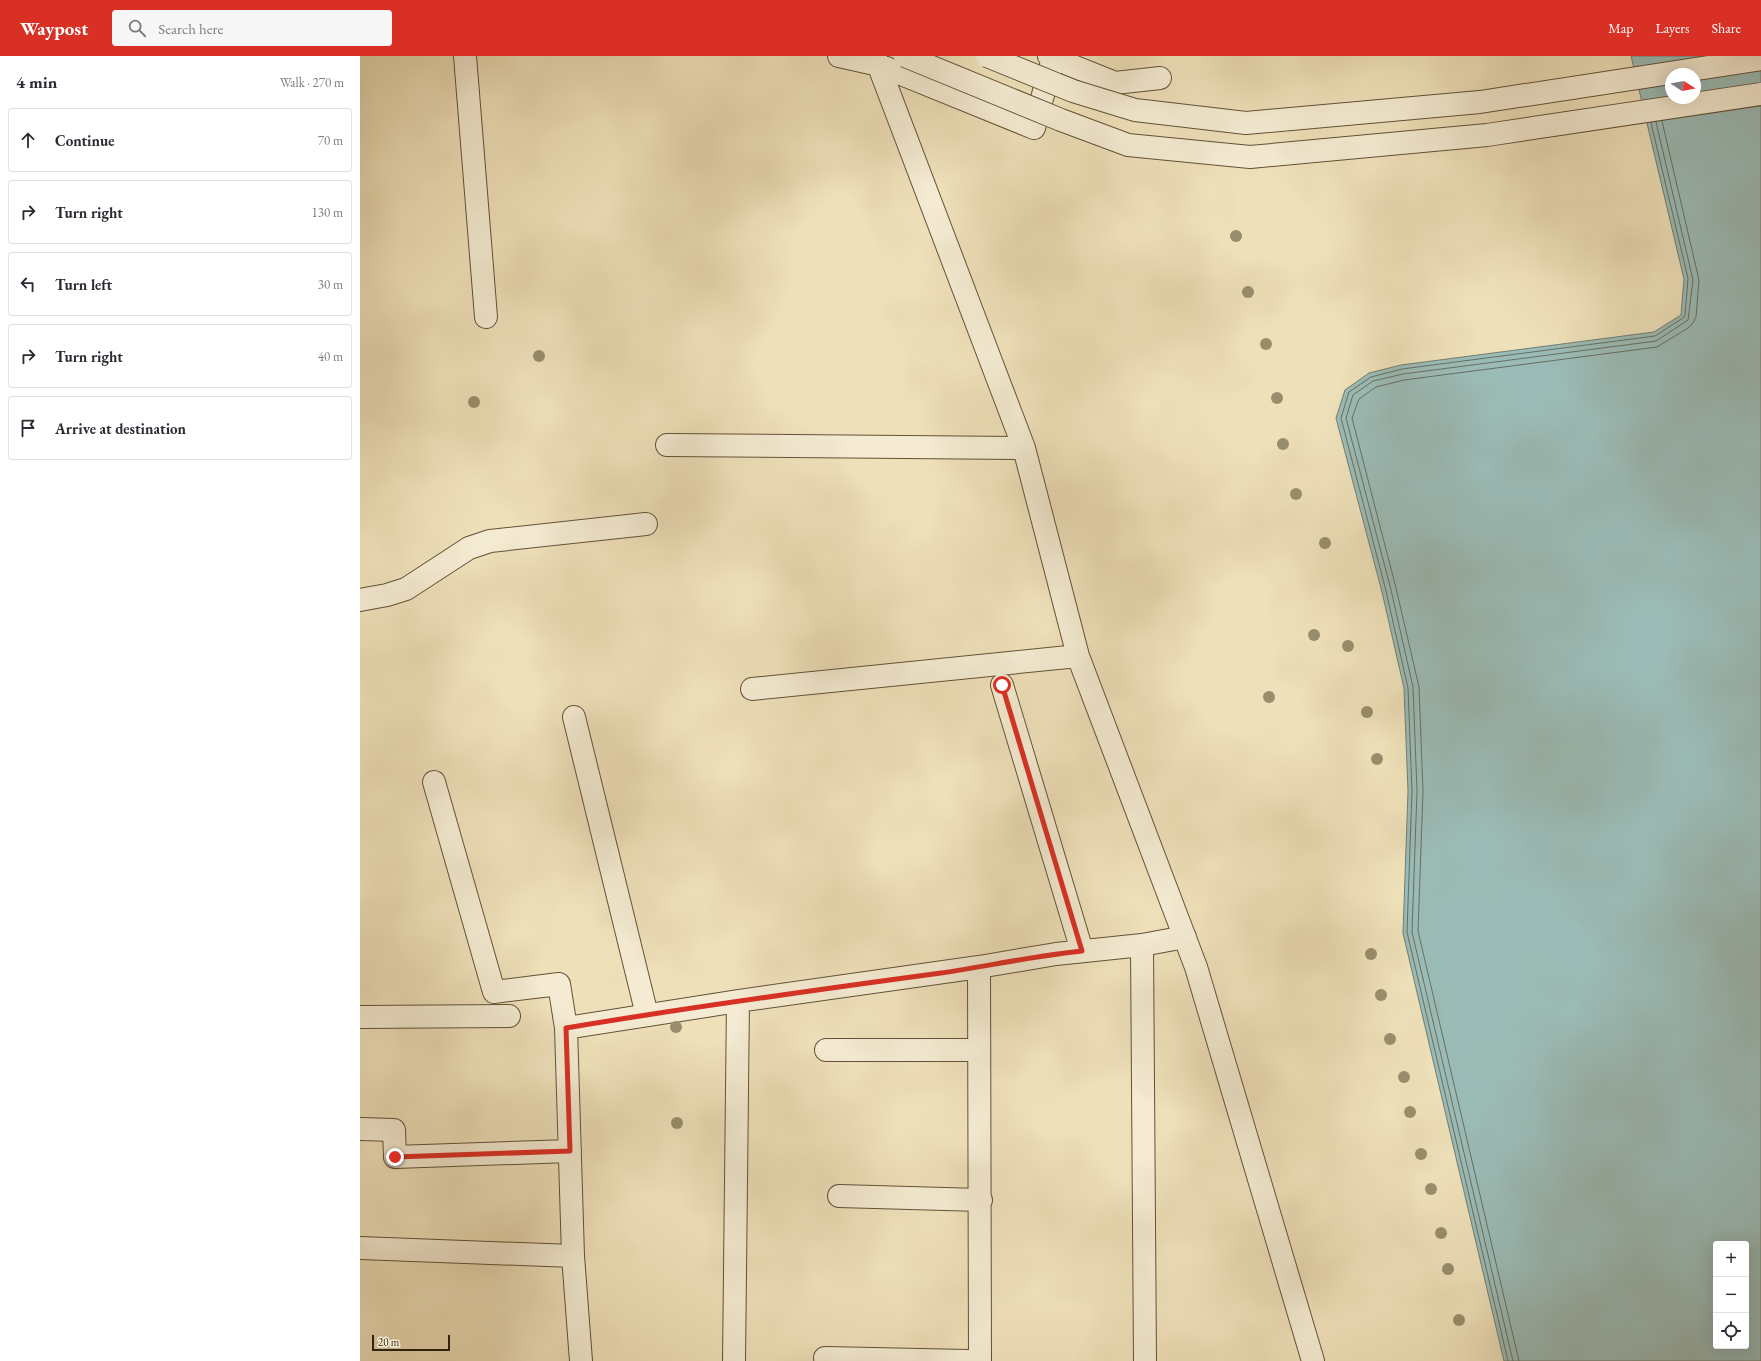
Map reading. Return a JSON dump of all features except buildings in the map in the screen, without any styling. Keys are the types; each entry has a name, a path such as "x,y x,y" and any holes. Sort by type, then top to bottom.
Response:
{"street":[{"path":"465,56 486,317"},
{"path":"839,56 877,60 1034,128 1051,57 1115,83 1160,78"},
{"path":"905,56 1061,120 1128,145 1250,158 1487,135 1761,94"},
{"path":"987,56 1073,91 1135,110 1246,123 1480,102 1761,59"},
{"path":"877,60 1024,448 1078,656 1196,967 1313,1361"},
{"path":"667,445 1024,448"},
{"path":"360,600 387,596 406,589 469,548 490,541 646,524"},
{"path":"752,689 1078,656"},
{"path":"1002,685 1082,951"},
{"path":"574,717 647,1015"},
{"path":"434,782 494,992 559,984 566,1028 573,1256 581,1361"},
{"path":"566,1028 738,1001 979,967 1056,954 1142,946 1185,937"},
{"path":"1142,946 1145,1361"},
{"path":"979,967 981,1200 980,1361"},
{"path":"734,1361 738,1001"},
{"path":"360,1017 509,1016"},
{"path":"826,1050 979,1050"},
{"path":"360,1129 394,1130 395,1157 570,1151"},
{"path":"839,1196 981,1200"},
{"path":"360,1248 573,1256"},
{"path":"825,1358 968,1361"}],"water":[{"path":"1631,56 1761,56 1761,1361 1504,1361 1403,933 1408,791 1404,688 1382,592 1336,418 1345,390 1369,373 1401,365 1654,332 1681,315 1684,279"}],"route":[{"path":"395,1157 570,1151 566,1028 738,1001 1082,951 1002,685"}]}
